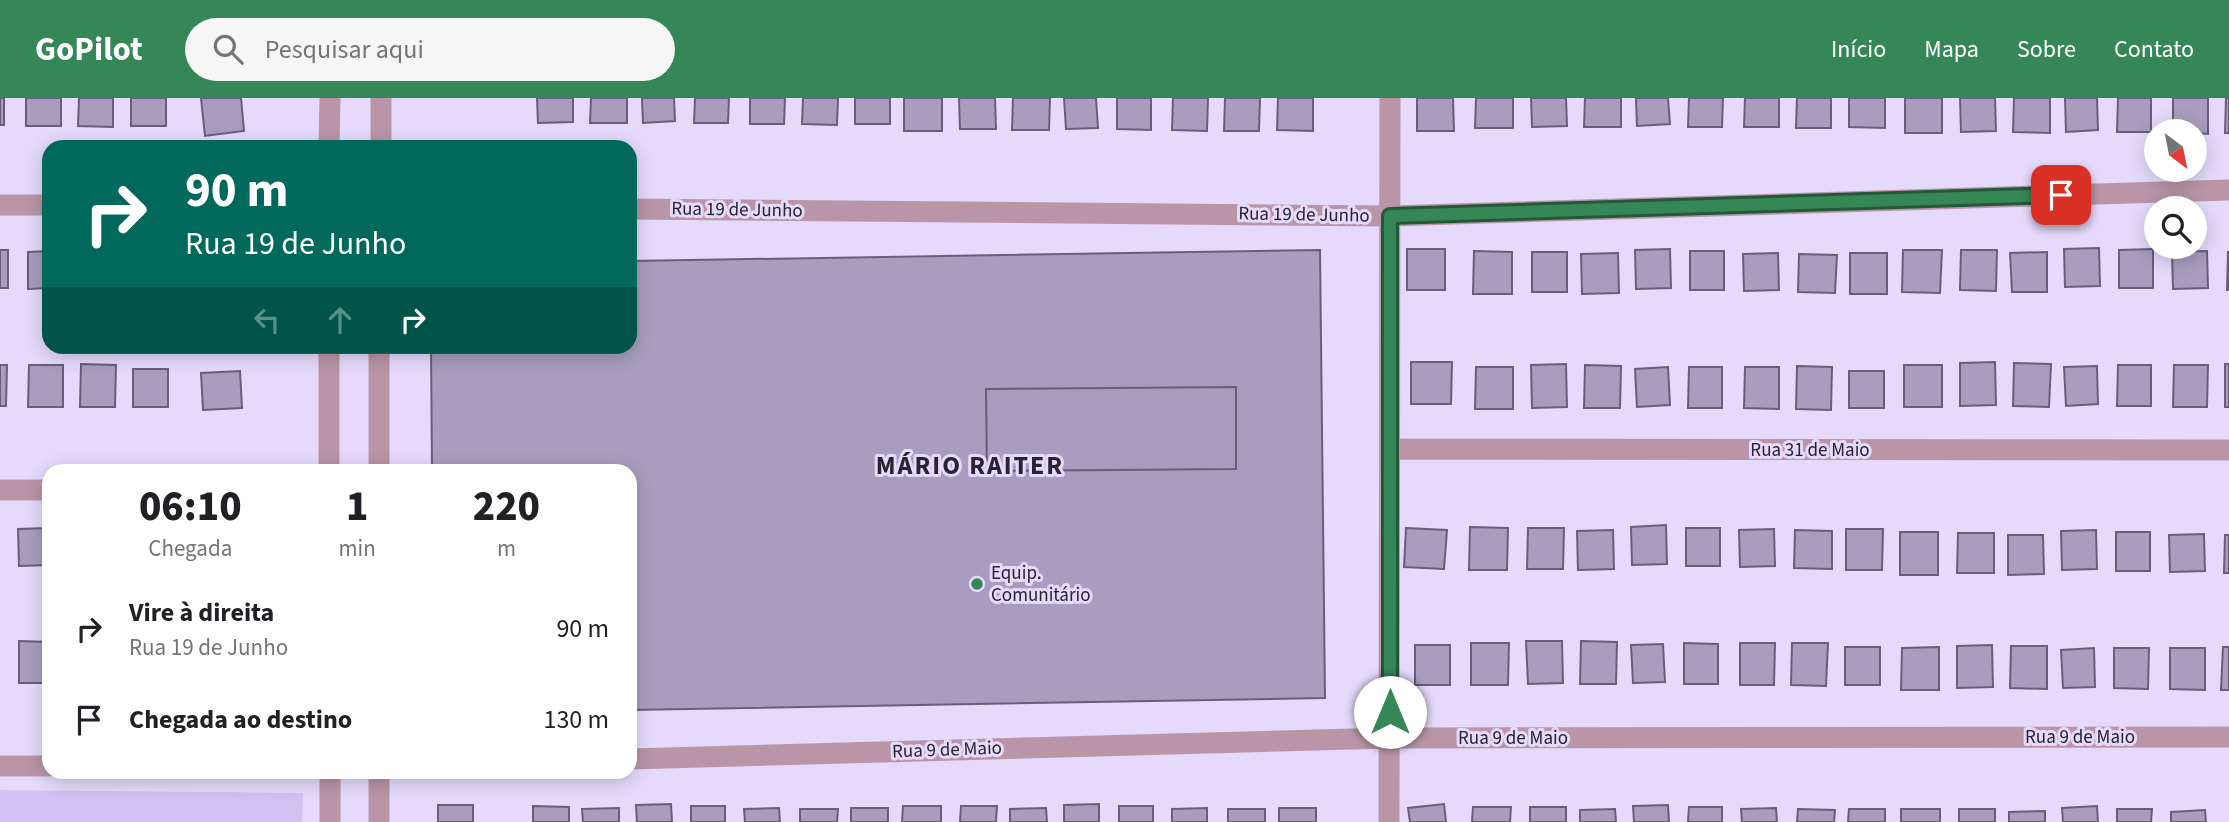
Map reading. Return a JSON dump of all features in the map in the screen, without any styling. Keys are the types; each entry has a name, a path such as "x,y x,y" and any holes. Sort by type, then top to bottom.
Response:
{"street":[{"path":"329,140 330,98"},
{"path":"381,98 381,140"},
{"path":"1389,822 1390,98"},
{"name":"Rua 19 de Junho","path":"637,209 1390,216 2229,190"},
{"path":"0,205 42,205"},
{"path":"329,354 329,464"},
{"path":"379,354 379,464"},
{"name":"Rua 31 de Maio","path":"1390,449 2229,450"},
{"path":"0,490 42,490"},
{"name":"Rua 9 de Maio","path":"637,759 1390,738 2229,737"},
{"path":"0,766 42,765"},
{"path":"330,779 330,822"},
{"path":"379,779 379,822"}],"shaded area":[{"path":"0,790 303,793 302,822 0,822"}],"building":[{"path":"0,98 4,98 4,125 0,125"},
{"path":"26,98 61,98 61,126 26,126"},
{"path":"79,98 113,98 113,127 78,126"},
{"path":"131,98 166,98 166,126 131,126"},
{"path":"201,98 241,98 244,131 205,136"},
{"path":"537,98 573,98 573,122 538,123"},
{"path":"591,98 627,98 627,123 590,123"},
{"path":"642,98 674,98 675,121 643,123"},
{"path":"695,98 729,98 728,123 694,123"},
{"path":"750,98 785,98 784,124 750,124"},
{"path":"803,98 838,98 837,125 802,124"},
{"path":"855,98 890,98 890,124 855,124"},
{"path":"904,98 942,98 942,131 904,131"},
{"path":"959,98 995,98 996,129 960,129"},
{"path":"1013,98 1050,98 1049,130 1012,130"},
{"path":"1064,98 1096,98 1098,128 1066,129"},
{"path":"1117,98 1151,98 1151,130 1117,129"},
{"path":"1173,98 1208,98 1207,131 1172,130"},
{"path":"1225,98 1260,98 1259,131 1224,131"},
{"path":"1278,98 1313,98 1313,131 1277,130"},
{"path":"1417,98 1453,98 1454,131 1417,131"},
{"path":"1476,98 1513,98 1513,128 1475,128"},
{"path":"1531,98 1566,98 1567,126 1532,127"},
{"path":"1585,98 1621,98 1621,127 1584,127"},
{"path":"1636,98 1668,98 1670,124 1637,126"},
{"path":"1689,98 1723,98 1722,127 1688,127"},
{"path":"1745,98 1779,98 1779,127 1744,127"},
{"path":"1797,98 1831,98 1831,128 1796,128"},
{"path":"1849,98 1885,98 1885,128 1849,127"},
{"path":"1905,98 1942,98 1942,133 1905,133"},
{"path":"1960,98 1995,98 1996,131 1961,132"},
{"path":"2014,98 2050,98 2050,133 2013,132"},
{"path":"2065,98 2097,98 2098,130 2066,132"},
{"path":"2118,98 2151,98 2151,119 2144,119 2144,132 2117,132"},
{"path":"2173,98 2208,98 2208,134 2207,119 2173,119"},
{"path":"2226,98 2229,98 2229,133 2225,133"},
{"path":"2099,248 2100,286 2065,287 2064,249"},
{"path":"1407,249 1445,249 1445,290 1407,290"},
{"path":"1670,249 1671,288 1636,289 1635,250"},
{"path":"2144,249 2144,259 2153,259 2153,288 2119,288 2119,250"},
{"path":"0,250 8,250 8,288 0,288"},
{"name":"Equip. Comunitário","path":"1320,250 1325,698 637,710 637,464 432,464 431,354 637,354 637,261"},
{"path":"1903,250 1942,250 1940,293 1902,292"},
{"path":"1961,250 1997,250 1996,291 1960,290"},
{"path":"42,251 42,288 28,289 28,252"},
{"path":"1474,251 1512,252 1512,294 1473,294"},
{"path":"1690,251 1724,251 1724,290 1690,290"},
{"path":"2207,251 2208,288 2173,289 2172,259 2207,259"},
{"path":"1532,252 1567,252 1567,292 1532,292"},
{"path":"2047,252 2047,292 2012,292 2010,253"},
{"path":"2228,252 2229,290 2227,290"},
{"path":"1618,253 1619,293 1582,294 1581,254"},
{"path":"1778,253 1779,290 1744,291 1743,254"},
{"path":"1850,253 1887,253 1887,294 1850,294"},
{"path":"1799,254 1837,255 1835,293 1798,292"},
{"path":"1411,362 1452,362 1451,404 1411,404"},
{"path":"1995,362 1996,405 1960,406 1960,363"},
{"path":"2014,363 2051,364 2049,407 2013,406"},
{"path":"81,364 116,365 115,407 80,407"},
{"path":"1566,364 1567,407 1532,408 1531,365"},
{"path":"2225,364 2229,364 2229,407 2225,407"},
{"path":"0,365 7,365 6,406 0,406"},
{"path":"29,365 63,365 63,407 28,407"},
{"path":"1585,365 1621,366 1620,408 1584,408"},
{"path":"1904,365 1942,365 1942,407 1904,407"},
{"path":"2118,365 2151,365 2151,406 2117,406"},
{"path":"2174,365 2208,365 2207,407 2173,407"},
{"path":"1797,366 1832,367 1831,410 1796,409"},
{"path":"2097,366 2098,404 2066,406 2064,367"},
{"path":"1476,367 1513,367 1513,409 1475,409"},
{"path":"1668,367 1670,405 1637,407 1635,369"},
{"path":"1689,367 1722,367 1722,408 1688,408"},
{"path":"1745,367 1779,367 1779,409 1744,408"},
{"path":"133,369 168,369 168,407 133,407"},
{"path":"240,371 242,408 203,410 201,373"},
{"path":"1849,371 1884,371 1884,408 1849,408"},
{"path":"1236,387 1236,469 987,471 986,389"},
{"path":"1666,525 1667,564 1632,565 1631,527"},
{"path":"1470,527 1508,528 1507,570 1469,570"},
{"path":"42,528 42,565 19,566 18,529"},
{"path":"1406,528 1447,530 1444,569 1404,567"},
{"path":"1528,528 1564,528 1563,569 1527,569"},
{"path":"1686,528 1720,528 1720,566 1686,566"},
{"path":"1774,529 1775,566 1740,567 1739,530"},
{"path":"1846,529 1883,529 1882,570 1846,570"},
{"path":"1613,530 1614,569 1578,570 1577,531"},
{"path":"1795,530 1832,531 1832,569 1794,568"},
{"path":"2096,530 2097,569 2062,570 2061,531"},
{"path":"1900,532 1938,532 1938,575 1900,575"},
{"path":"2116,532 2150,532 2150,571 2116,571"},
{"path":"1958,533 1994,533 1994,573 1957,573"},
{"path":"2204,534 2205,571 2170,572 2169,535"},
{"path":"2008,535 2043,535 2044,574 2008,575"},
{"path":"2225,535 2229,535 2229,573 2224,573"},
{"path":"19,641 42,642 42,683 19,683"},
{"path":"1526,641 1562,641 1563,683 1528,684"},
{"path":"1581,641 1617,642 1616,684 1580,684"},
{"path":"1471,643 1509,643 1508,685 1471,685"},
{"path":"1684,643 1718,644 1718,684 1684,684"},
{"path":"1740,643 1775,643 1774,685 1740,685"},
{"path":"1792,643 1828,643 1826,686 1791,685"},
{"path":"1663,644 1665,682 1633,683 1631,645"},
{"path":"1415,645 1450,645 1450,685 1415,685"},
{"path":"1992,645 1993,687 1957,688 1957,646"},
{"path":"2011,646 2047,646 2047,689 2010,688"},
{"path":"1845,647 1880,647 1880,685 1845,685"},
{"path":"1939,647 1939,690 1901,690 1902,648"},
{"path":"2223,647 2229,647 2229,690 2221,690"},
{"path":"2094,648 2095,687 2063,688 2061,650"},
{"path":"2114,648 2149,648 2148,689 2114,688"},
{"path":"2170,648 2205,648 2205,690 2170,689"},
{"path":"671,804 672,822 637,822 636,805"},
{"path":"1099,804 1099,822 1064,822 1064,805"},
{"path":"1444,804 1446,822 1410,822 1408,808"},
{"path":"438,805 473,805 473,822 438,822"},
{"path":"1668,805 1669,822 1634,822 1633,806"},
{"path":"533,806 569,807 569,822 533,822"},
{"path":"691,806 725,806 725,822 691,822"},
{"path":"903,806 941,806 941,822 902,822"},
{"path":"961,806 997,806 996,822 960,822"},
{"path":"1119,806 1153,806 1153,822 1119,822"},
{"path":"2097,806 2098,822 2063,822 2062,808"},
{"path":"1473,807 1511,807 1510,822 1472,822"},
{"path":"1530,807 1566,807 1566,822 1530,822"},
{"path":"1689,807 1722,807 1722,822 1688,822"},
{"path":"619,808 619,822 583,822 582,809"},
{"path":"779,808 780,822 745,822 744,809"},
{"path":"851,808 888,808 888,822 851,822"},
{"path":"1046,808 1047,822 1010,822 1010,809"},
{"path":"1207,808 1207,822 1172,822 1172,809"},
{"path":"1279,808 1316,808 1316,822 1279,822"},
{"path":"1776,808 1777,822 1742,822 1741,809"},
{"path":"800,809 838,809 837,822 800,822"},
{"path":"1228,809 1265,809 1265,822 1228,822"},
{"path":"1615,809 1616,822 1580,822 1580,810"},
{"path":"1798,809 1835,810 1834,822 1797,822"},
{"path":"1849,809 1885,809 1885,822 1848,822"},
{"path":"1901,809 1940,809 1940,822 1901,822"},
{"path":"1959,809 1995,809 1995,822 1959,822"},
{"path":"2117,809 2152,809 2151,822 2117,822"},
{"path":"2205,810 2206,822 2171,822 2171,812"},
{"path":"2045,811 2045,822 2009,822 2009,812"}],"place":[{"name":"Equip. Comunitário","path":"977,584"}],"district":[{"name":"MÁRIO RAITER","path":"970,465"}],"route":[{"path":"1390,712 1390,216 2061,195"}]}
